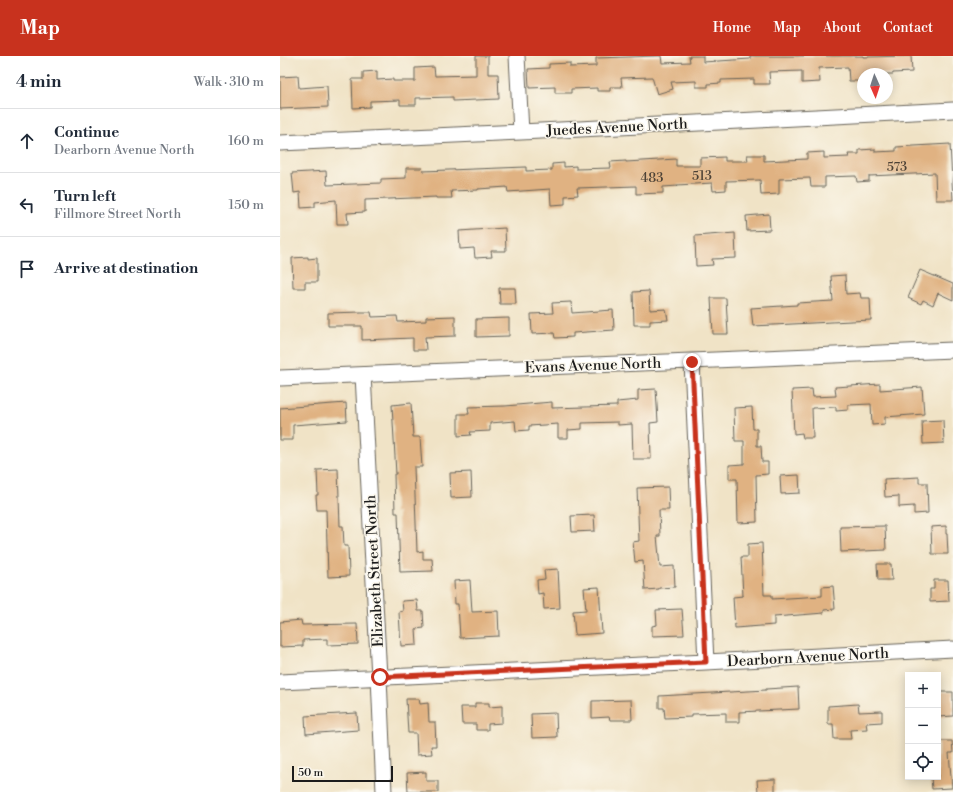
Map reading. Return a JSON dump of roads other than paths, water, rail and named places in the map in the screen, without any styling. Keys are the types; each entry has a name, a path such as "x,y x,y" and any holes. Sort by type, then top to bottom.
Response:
{"street":[{"path":"517,56 521,132"},
{"name":"Juedes Avenue North","path":"280,143 953,110"},
{"name":"Evans Avenue North","path":"280,378 953,350"},
{"path":"692,362 706,662"},
{"name":"Elizabeth Street North","path":"363,374 380,677 384,792"},
{"name":"Dearborn Avenue North","path":"280,682 953,649"}]}
